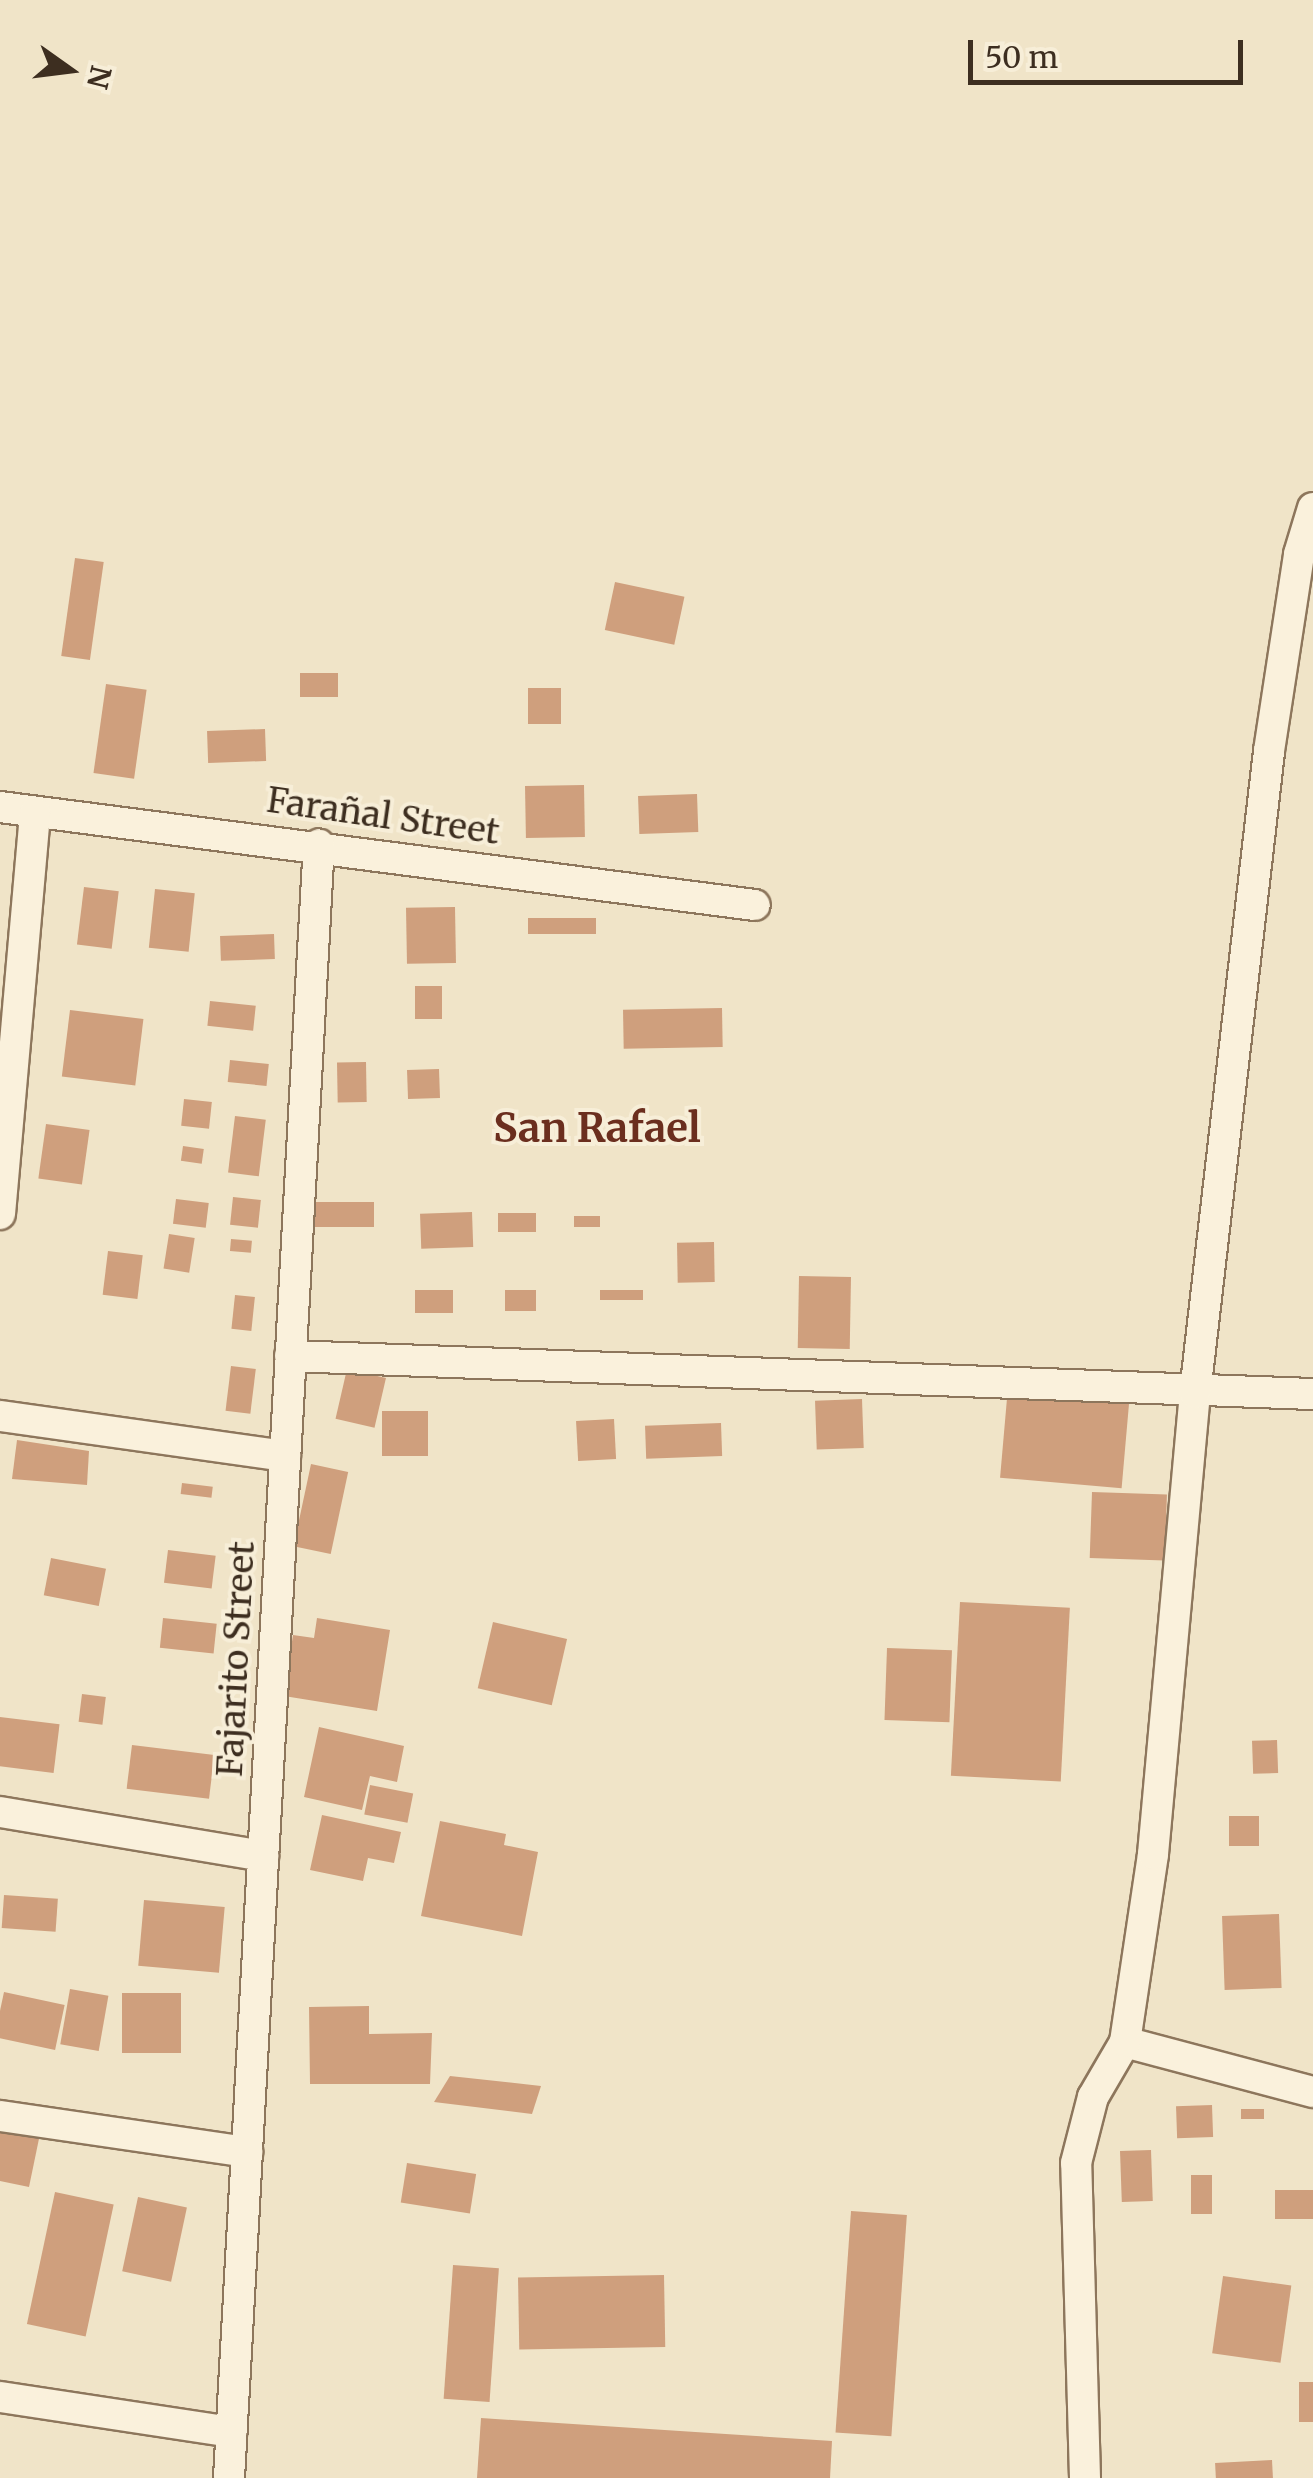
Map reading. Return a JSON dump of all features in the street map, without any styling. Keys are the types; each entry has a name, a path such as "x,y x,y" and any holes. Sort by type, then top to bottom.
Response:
{"street":[{"path":"1085,2478 1076,2163 1093,2096 1126,2042 1154,1854 1195,1394 1269,751 1299,554 1313,508"},
{"name":"Farañal Street","path":"0,808 319,844 755,906"},
{"path":"0,1214 35,813"},
{"name":"Fajarito Street","path":"229,2478 319,844"},
{"path":"290,1356 1195,1394 1313,1394"},
{"path":"0,1416 285,1456"},
{"path":"0,1812 263,1856"},
{"path":"1126,2042 1313,2092"},
{"path":"0,2116 246,2152"},
{"path":"0,2398 232,2432"}],"building":[{"path":"75,558 104,562 90,660 61,656"},
{"path":"615,582 684,597 674,645 605,630"},
{"path":"300,673 338,673 338,697 300,697"},
{"path":"106,684 147,690 134,779 93,773"},
{"path":"528,688 561,688 561,724 528,724"},
{"path":"265,729 266,761 208,763 207,731"},
{"path":"584,785 585,837 526,838 525,786"},
{"path":"697,794 698,832 639,834 638,796"},
{"path":"84,887 119,891 112,949 77,945"},
{"path":"155,889 195,893 189,952 149,948"},
{"path":"455,907 456,963 407,964 406,908"},
{"path":"528,918 596,918 596,934 528,934"},
{"path":"274,934 275,959 221,961 220,936"},
{"path":"415,986 442,986 442,1019 415,1019"},
{"path":"210,1001 256,1006 253,1031 207,1026"},
{"path":"722,1008 723,1047 624,1049 623,1010"},
{"path":"70,1010 143,1019 135,1086 62,1077"},
{"path":"230,1060 269,1064 266,1086 228,1082"},
{"path":"366,1062 367,1102 338,1103 337,1063"},
{"path":"439,1069 440,1098 408,1099 407,1070"},
{"path":"184,1099 212,1102 209,1129 181,1126"},
{"path":"235,1116 266,1120 259,1176 228,1173"},
{"path":"46,1124 90,1130 82,1185 38,1178"},
{"path":"183,1146 204,1149 202,1164 181,1161"},
{"path":"233,1197 261,1200 258,1228 230,1225"},
{"path":"176,1199 209,1203 206,1228 173,1224"},
{"path":"311,1202 374,1202 374,1227 311,1227"},
{"path":"472,1212 473,1247 421,1249 420,1214"},
{"path":"498,1213 536,1213 536,1232 498,1232"},
{"path":"574,1216 600,1216 600,1227 574,1227"},
{"path":"169,1234 195,1238 189,1273 164,1269"},
{"path":"231,1239 252,1241 251,1253 230,1251"},
{"path":"714,1242 715,1282 678,1283 677,1243"},
{"path":"108,1251 143,1255 137,1299 103,1295"},
{"path":"799,1276 851,1277 850,1349 798,1348"},
{"path":"415,1290 453,1290 453,1313 415,1313"},
{"path":"505,1290 536,1290 536,1311 505,1311"},
{"path":"600,1290 643,1290 643,1300 600,1300"},
{"path":"235,1295 255,1297 251,1331 231,1329"},
{"path":"231,1366 256,1369 250,1414 226,1411"},
{"path":"347,1369 386,1378 375,1428 336,1419"},
{"path":"1008,1387 1130,1398 1122,1488 1000,1478"},
{"path":"862,1399 864,1448 817,1450 815,1401"},
{"path":"382,1411 428,1411 428,1456 382,1456"},
{"path":"614,1419 616,1459 578,1461 576,1421"},
{"path":"721,1423 722,1456 646,1459 645,1426"},
{"path":"17,1440 89,1451 87,1485 12,1479"},
{"path":"311,1464 348,1472 331,1554 294,1546"},
{"path":"182,1483 213,1487 211,1498 181,1494"},
{"path":"1092,1492 1167,1495 1165,1561 1090,1558"},
{"path":"168,1550 216,1556 212,1589 164,1583"},
{"path":"51,1558 106,1569 99,1606 44,1595"},
{"path":"960,1602 1070,1608 1061,1782 951,1776"},
{"path":"163,1618 217,1624 214,1653 160,1648"},
{"path":"317,1618 390,1630 377,1711 284,1696 293,1635 314,1638"},
{"path":"493,1622 567,1639 552,1705 478,1688"},
{"path":"887,1648 952,1650 949,1722 884,1720"},
{"path":"82,1694 106,1697 102,1725 79,1722"},
{"path":"0,1717 60,1724 54,1773 0,1766"},
{"path":"319,1727 404,1746 397,1782 370,1776 362,1810 304,1797"},
{"path":"1277,1740 1278,1773 1253,1774 1252,1741"},
{"path":"132,1745 214,1755 209,1799 127,1789"},
{"path":"370,1785 413,1793 407,1823 364,1814"},
{"path":"322,1815 401,1832 394,1863 368,1858 363,1881 310,1870"},
{"path":"1229,1816 1259,1816 1259,1846 1229,1846"},
{"path":"440,1821 506,1834 504,1845 538,1852 522,1936 421,1916"},
{"path":"4,1895 58,1899 56,1932 2,1928"},
{"path":"144,1900 225,1907 219,1973 138,1966"},
{"path":"1279,1914 1282,1988 1225,1990 1222,1916"},
{"path":"70,1989 108,1996 99,2051 60,2044"},
{"path":"4,1992 65,2005 55,2050 0,2038"},
{"path":"122,1993 181,1993 181,2053 122,2053"},
{"path":"369,2006 369,2034 432,2033 430,2084 310,2084 309,2007"},
{"path":"450,2076 541,2086 532,2114 434,2102"},
{"path":"1212,2105 1213,2137 1177,2138 1176,2106"},
{"path":"1241,2109 1264,2109 1264,2119 1241,2119"},
{"path":"0,2120 41,2129 29,2187 0,2181"},
{"path":"1151,2150 1153,2201 1122,2202 1120,2151"},
{"path":"407,2163 476,2174 470,2213 401,2203"},
{"path":"1191,2175 1212,2175 1212,2214 1191,2214"},
{"path":"1275,2190 1313,2190 1313,2219 1275,2219"},
{"path":"55,2192 114,2204 86,2337 27,2324"},
{"path":"138,2197 187,2207 171,2282 122,2271"},
{"path":"851,2211 907,2215 891,2436 836,2432"},
{"path":"453,2265 499,2268 490,2402 444,2399"},
{"path":"664,2275 665,2347 519,2350 518,2278"},
{"path":"1223,2276 1291,2286 1280,2363 1212,2353"},
{"path":"1299,2382 1313,2382 1313,2422 1299,2422"},
{"path":"481,2418 832,2441 830,2478 477,2478"},
{"path":"1272,2460 1273,2478 1216,2478 1215,2463"}],"district":[{"name":"San Rafael","path":"597,1128"}]}
